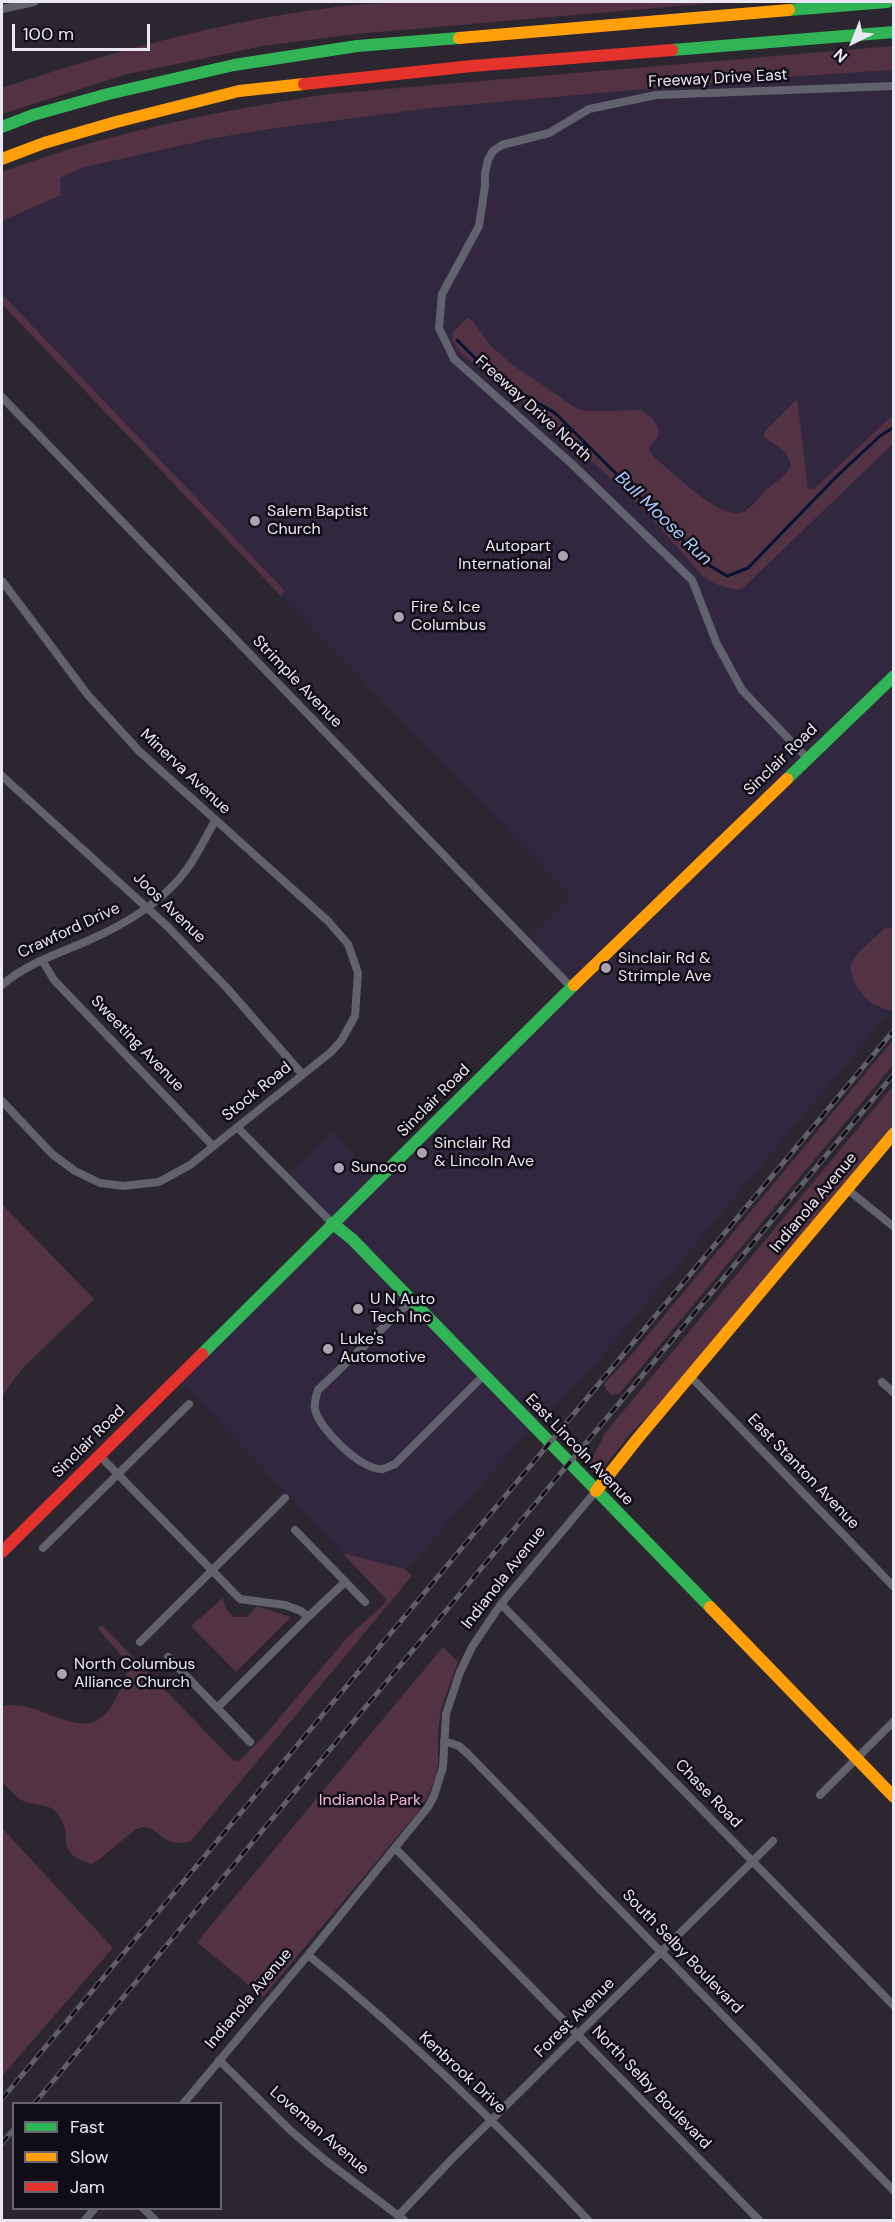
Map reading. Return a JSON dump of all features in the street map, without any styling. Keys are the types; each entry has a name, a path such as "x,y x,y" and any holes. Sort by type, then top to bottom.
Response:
{"main road":[{"path":"2,127 33,115 108,94 234,65 357,46 887,2"},
{"path":"2,159 44,142 239,91 471,66 894,32"},
{"name":"Sinclair Road","path":"2,1552 571,987 894,676"},
{"name":"Indianola Avenue","path":"596,1491 894,1133"},
{"name":"East Lincoln Avenue","path":"332,1223 351,1239 894,1797"}],"street":[{"path":"2,9 34,2"},
{"name":"Freeway Drive East","path":"488,160 493,151 502,145 549,133 589,110 656,95 894,86"},
{"name":"Freeway Drive North","path":"488,160 484,173 485,186 479,226 442,294 439,328 454,359 572,464 692,580 717,644 742,690 807,758"},
{"name":"Strimple Avenue","path":"2,397 571,987"},
{"name":"Minerva Avenue","path":"2,581 103,712 139,751 328,921 348,944 358,973"},
{"name":"Joos Avenue","path":"2,776 148,907 226,987 302,1074"},
{"name":"Crawford Drive","path":"2,985 16,972 97,937 148,907 166,893 188,869 215,821"},
{"name":"Sweeting Avenue","path":"42,960 54,980 213,1146"},
{"name":"Stock Road","path":"2,1101 52,1154 75,1171 100,1183 123,1186 159,1182 190,1165 331,1052 355,1016 358,973"},
{"name":"East Lincoln Avenue","path":"238,1128 332,1223"},
{"path":"847,1189 894,1227"},
{"path":"411,1301 318,1390 315,1409 319,1419 342,1446 371,1468 383,1469 395,1464 484,1376"},
{"name":"East Stanton Avenue","path":"691,1377 894,1587"},
{"path":"882,1382 894,1393"},
{"path":"43,1548 189,1404"},
{"path":"99,1455 240,1599 285,1605 301,1611 308,1617"},
{"name":"Indianola Avenue","path":"184,2102 420,1817 434,1796 443,1767 446,1714 460,1672 479,1634 501,1604 596,1491"},
{"path":"140,1642 285,1498"},
{"path":"295,1530 365,1602"},
{"path":"218,1707 345,1582"},
{"name":"Chase Road","path":"501,1604 894,2006"},
{"path":"168,1657 250,1742"},
{"path":"820,1795 894,1721"},
{"name":"South Selby Boulevard","path":"444,1741 459,1746 468,1754 894,2191"},
{"name":"Forest Avenue","path":"401,2218 451,2160 773,1841"},
{"name":"North Selby Boulevard","path":"395,1848 759,2220"},
{"name":"Kenbrook Drive","path":"308,1954 362,2000 492,2121 588,2220"},
{"name":"Loveman Avenue","path":"219,2060 308,2145 401,2218"}],"shaded area":[{"path":"893,70 893,415 814,489 808,488 796,400 764,438 786,453 792,465 789,471 743,512 732,514 696,494 652,455 649,448 658,437 652,418 641,410 588,411 578,409 510,363 490,345 473,321 460,353 516,396 597,466 644,510 715,584 737,590 744,587 893,444 893,928 874,1006 891,1011 591,1369 511,1451 412,1564 405,1569 342,1553 177,1377 331,1225 285,1178 332,1132 378,1178 569,990 524,942 571,896 281,596 285,591 2,294 2,221 53,199 59,178 81,168 215,138 432,108 757,79"}],"green space":[{"path":"477,2 724,2 356,34 263,46 124,75 2,114 2,88 126,50 209,29 293,13 353,5"},
{"path":"893,46 893,70 757,79 432,108 215,138 81,168 60,178 61,195 2,221 2,172 81,146 204,116 328,94"},
{"path":"2,294 285,591 281,596 2,304"},
{"path":"467,318 473,321 490,345 510,363 578,409 588,411 641,410 652,418 658,427 658,437 649,448 652,455 707,501 731,513 740,513 754,504 789,469 791,465 786,453 764,437 764,432 797,399 808,488 814,489 893,415 893,444 744,587 737,590 715,584 703,576 644,510 597,466 516,396 460,353 453,342 452,333"},
{"path":"885,928 893,928 894,1008 891,1011 868,1000 863,995 854,981 850,964 859,952"},
{"path":"893,1040 893,1065 619,1394 612,1395 606,1390 604,1384 633,1353"},
{"path":"893,1086 893,1124 663,1401 632,1432 602,1469 589,1470 588,1467 605,1433"},
{"path":"2,1204 94,1299 21,1370 2,1396"},
{"path":"342,1553 405,1569 412,1576 190,1842 172,1842 152,1829 142,1827 92,1864 72,1854 68,1849 63,1823 55,1810 23,1801 2,1782 2,1707 15,1705 28,1707 70,1722 83,1723 95,1721 106,1713 113,1703 129,1667 98,1629 100,1626 103,1626 233,1760 239,1761 265,1735 346,1639 386,1602 386,1599"},
{"path":"223,1598 225,1607 233,1617 247,1617 257,1606 291,1617 236,1672 191,1626"},
{"name":"Indianola Park","path":"443,1647 458,1662 441,1709 438,1764 428,1796 417,1813 263,1997 197,1942"},
{"path":"2,1828 113,1948 2,2076"}],"waterway":[{"name":"Bull Moose Run","path":"457,340 494,377 555,413 707,564 727,576 748,568 836,477 880,436 894,427"}],"railway":[{"path":"2,2099 894,1030"},
{"path":"36,2102 894,1074"},
{"path":"2,2143 12,2131"}],"traffic: fast":[{"path":"789,10 887,2"},
{"path":"672,50 894,32"},
{"path":"2,127 33,115 108,94 234,65 357,46 459,38"},
{"path":"787,779 894,676"},
{"path":"202,1354 574,985"},
{"path":"332,1223 352,1239 710,1607"}],"traffic: slow":[{"path":"459,38 789,10"},
{"path":"2,159 44,143 116,122 239,91 304,84"},
{"path":"574,985 787,779"},
{"path":"596,1491 894,1133"},
{"path":"710,1607 894,1797"}],"traffic: jam":[{"path":"304,84 472,66 672,50"},
{"path":"2,1552 202,1354"}],"place":[{"name":"Salem Baptist Church","path":"255,521"},
{"name":"Autopart International","path":"563,556"},
{"name":"Fire & Ice Columbus","path":"399,617"},
{"name":"Sinclair Rd & Strimple Ave","path":"606,968"},
{"name":"Sinclair Rd & Lincoln Ave","path":"422,1153"},
{"name":"Sunoco","path":"339,1168"},
{"name":"U N Auto Tech Inc","path":"358,1309"},
{"name":"Luke's Automotive","path":"328,1349"},
{"name":"North Columbus Alliance Church","path":"62,1674"}]}
